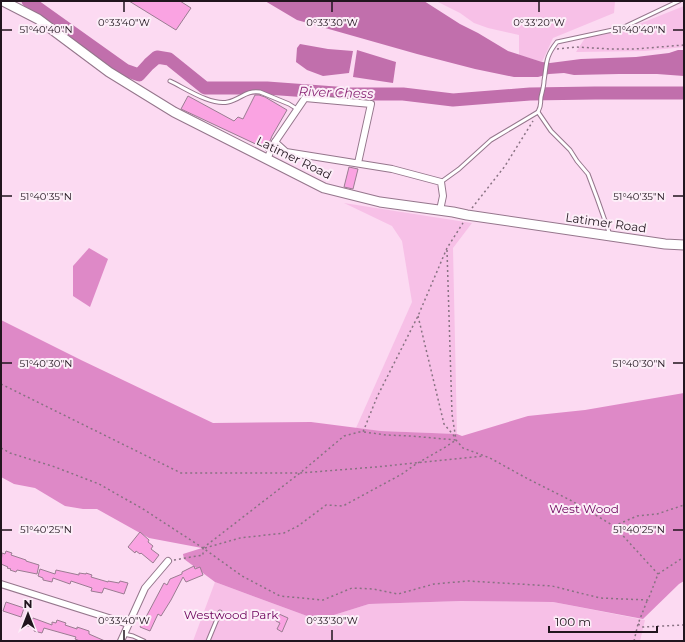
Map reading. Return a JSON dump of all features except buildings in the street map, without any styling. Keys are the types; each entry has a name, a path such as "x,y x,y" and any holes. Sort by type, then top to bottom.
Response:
{"street":[{"name":"Latimer Road","path":"2,2 38,20 109,72 167,108 324,188 380,202 665,244 684,245"},
{"path":"267,159 275,142 305,98 371,104 358,163"},
{"path":"275,142 286,152 392,169 441,182 443,196 440,210"},
{"path":"121,641 146,588 168,561"},
{"path":"1,584 128,624"}],"lane":[{"path":"441,182 459,169 491,140 538,112 542,106 541,98 547,59 551,49 557,42 622,28 679,1"},
{"path":"170,80 204,98 214,101 229,102 250,91 256,91 282,101 297,109"},
{"path":"538,112 551,131 570,150 588,174 610,236"},
{"path":"208,641 220,612"},
{"path":"124,634 144,641"}],"path":[{"path":"551,49 576,47 635,49 684,45"},
{"path":"470,211 505,166 538,112"},
{"path":"363,432 377,397 418,316 447,248 465,220"},
{"path":"447,248 452,414 455,439"},
{"path":"418,316 444,424 463,448 490,458 570,500 614,526 658,574"},
{"path":"1,384 181,473 300,473 416,464 484,456"},
{"path":"203,548 300,473 344,436 363,432 386,435 455,439"},
{"path":"203,548 240,538 284,533 298,526 326,504 343,506 402,474 444,448 455,439"},
{"path":"1,448 10,453 55,467 99,484 143,509 203,548 242,576 280,596 323,600 352,588 373,589 398,594 434,584 468,581 552,586 600,598 648,600"},
{"path":"614,526 637,516 657,514 684,505"},
{"path":"168,561 203,554 203,548"},
{"path":"634,641 638,624 658,574 684,557"},
{"path":"638,624 643,627 684,625"}],"green space":[{"path":"436,1 615,1 614,13 553,38 542,62 519,55 519,35 488,28 474,23 460,13"},
{"path":"684,6 684,47 645,51 576,52 585,38 624,30"},
{"path":"344,203 472,223 453,248 457,434 381,431 356,428 412,302 402,241 392,226"},
{"path":"89,248 108,259 90,307 73,296 73,266"},
{"name":"West Wood","path":"1,320 213,423 311,422 381,431 457,434 462,436 528,416 585,410 684,393 684,581 643,619 553,602 461,601 369,604 318,620 215,582 184,559 183,554 202,548 149,538 97,509 83,509 65,506 35,488 14,484 1,477"},
{"name":"Westwood Park","path":"215,582 318,620 369,604 461,601 553,602 645,620 640,641 193,641"}],"shaded area":[{"path":"265,1 424,1 460,24 508,51 542,62 550,63 581,59 636,57 684,50 684,76 657,74 574,75 564,73 549,74 538,77 514,77 475,69 417,54 297,20"},
{"path":"300,44 328,49 353,51 349,73 323,76 307,70 296,62 297,48"},
{"path":"357,50 396,62 393,83 353,77"}],"waterway":[{"name":"River Chess","path":"28,1 125,70 139,75 157,57 169,59 205,88 267,88 349,94 403,94 453,100 530,94 684,93"}]}
